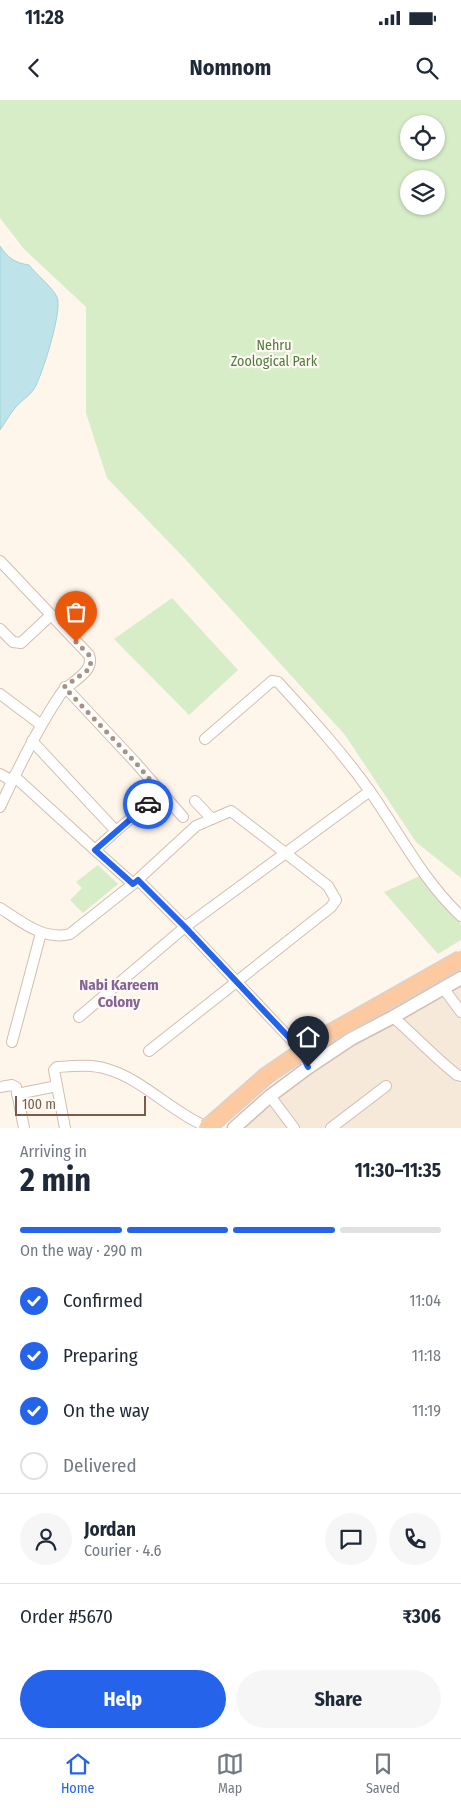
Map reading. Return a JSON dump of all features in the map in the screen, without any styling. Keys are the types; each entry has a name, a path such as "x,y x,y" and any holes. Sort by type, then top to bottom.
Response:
{"highway":[{"path":"201,1127 266,1076 323,1038 461,959"},
{"path":"219,1128 288,1069 461,967"}],"street":[{"path":"0,562 89,655 91,661 91,666 88,670 64,687 40,724 0,807"},
{"path":"0,629 13,642 21,643 51,615"},
{"path":"205,739 272,681 275,681 340,751 370,791 422,869 461,916"},
{"path":"64,687 136,763 183,817"},
{"path":"0,694 40,724"},
{"path":"32,741 116,830"},
{"path":"0,774 13,779 185,927 298,1047 308,1067"},
{"path":"79,1017 185,927 370,791"},
{"path":"95,850 161,793"},
{"path":"195,801 212,819"},
{"path":"0,908 41,933 60,937 70,934 135,882 196,826 231,811 284,854 328,886 336,900 331,907 149,1052"},
{"path":"12,1042 41,933"},
{"path":"65,1128 54,1070 57,1067 89,1066 108,1069 137,1084 201,1127 275,1062 461,950"},
{"path":"234,1128 270,1096 351,1038 444,990 461,978"},
{"path":"444,990 461,1012"},
{"path":"393,1017 413,1034 428,1051 457,1075 461,1076"},
{"path":"0,1087 15,1085 24,1128"},
{"path":"17,1094 57,1086"},
{"path":"331,1128 386,1086"},
{"path":"270,1096 294,1128"}],"shaded area":[{"path":"461,974 461,1128 233,1128 306,1066"}],"green space":[{"name":"Nehru Zoological Park","path":"0,100 461,100 461,878 416,842 345,735 187,561 107,478 86,413 86,307 24,249 0,218"},
{"path":"172,598 238,670 189,715 114,639"},
{"path":"98,865 118,884 83,913 70,900 82,888 76,882"},
{"path":"422,875 461,924 461,940 438,954 384,892"}],"water":[{"path":"0,246 12,259 29,265 55,293 58,304 51,343 38,382 32,392 19,403 0,430"}],"way so far":[{"path":"76,642 89,655 91,666 64,687 136,763 161,793 148,804"}],"district":[{"name":"Nabi Kareem Colony","path":"119,994"}],"route":[{"path":"148,804 95,850 133,884 138,880 185,927 298,1047 308,1067"}]}
